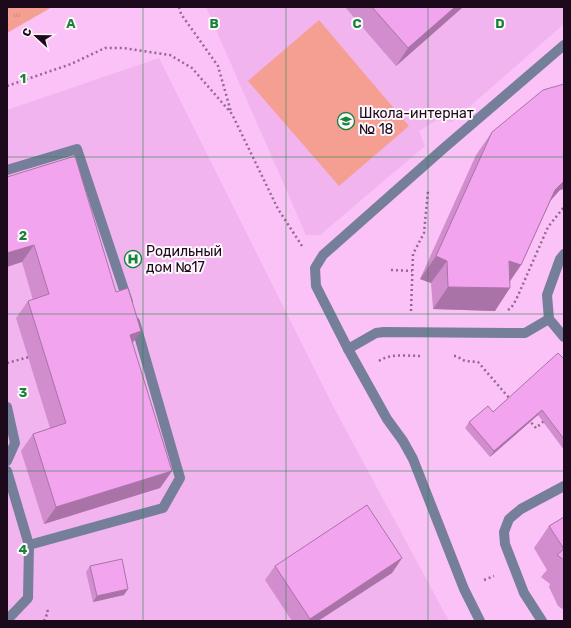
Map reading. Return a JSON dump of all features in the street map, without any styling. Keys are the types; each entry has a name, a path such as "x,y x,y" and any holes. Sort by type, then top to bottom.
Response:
{"lane":[{"path":"480,621 464,589 413,459 404,441 388,419 348,349 316,286 315,268 323,255 564,45"},
{"path":"7,170 77,150 136,324 180,478 163,508 29,545"},
{"path":"564,254 560,259 547,295 549,319 564,337"},
{"path":"348,349 376,333 525,333 549,319"},
{"path":"7,407 15,443 7,461"},
{"path":"7,471 29,545 28,598 7,620"},
{"path":"542,621 524,593 505,544 504,532 509,519 521,509 564,486"}],"path":[{"path":"179,7 181,14 218,66 232,114 278,209 315,268"},
{"path":"7,86 71,64 105,48 123,48 170,55 192,68 232,114"},
{"path":"410,312 413,254 424,233 428,188"},
{"path":"503,313 511,308 548,227 564,207"},
{"path":"391,270 412,271"},
{"path":"379,362 385,358 394,356 425,356"},
{"path":"448,356 456,356 465,361 478,362 512,402"},
{"path":"7,363 29,357"},
{"path":"527,417 536,428 547,418"},
{"path":"44,621 48,612"}],"shaded area":[{"name":"Школа-интернат № 18","path":"206,7 564,7 564,24 452,122 437,120 419,131 425,146 320,235 306,235"},
{"name":"Родильный дом №17","path":"159,58 334,408 449,621 7,621 7,110"}],"green space":[{"path":"7,7 52,7 7,33"},
{"path":"319,20 409,126 339,186 248,81"}],"building":[{"path":"372,7 455,7 408,48"},
{"path":"564,84 564,181 555,190 521,265 509,261 510,288 448,287 447,261 436,256 492,132 543,90"},
{"path":"75,156 116,292 128,288 141,331 130,335 172,471 56,507 33,434 66,423 28,301 49,294 34,245 7,253 7,177"},
{"path":"558,353 564,359 564,439 542,410 494,451 469,422 488,406 493,412"},
{"path":"367,505 402,558 310,619 275,566"},
{"path":"564,517 564,549 549,526"},
{"path":"564,549 564,560 557,555"},
{"path":"122,559 128,589 97,596 90,566"}],"place":[{"name":"Школа-интернат № 18","path":"346,121"},
{"name":"Родильный дом №17","path":"133,259"}]}
